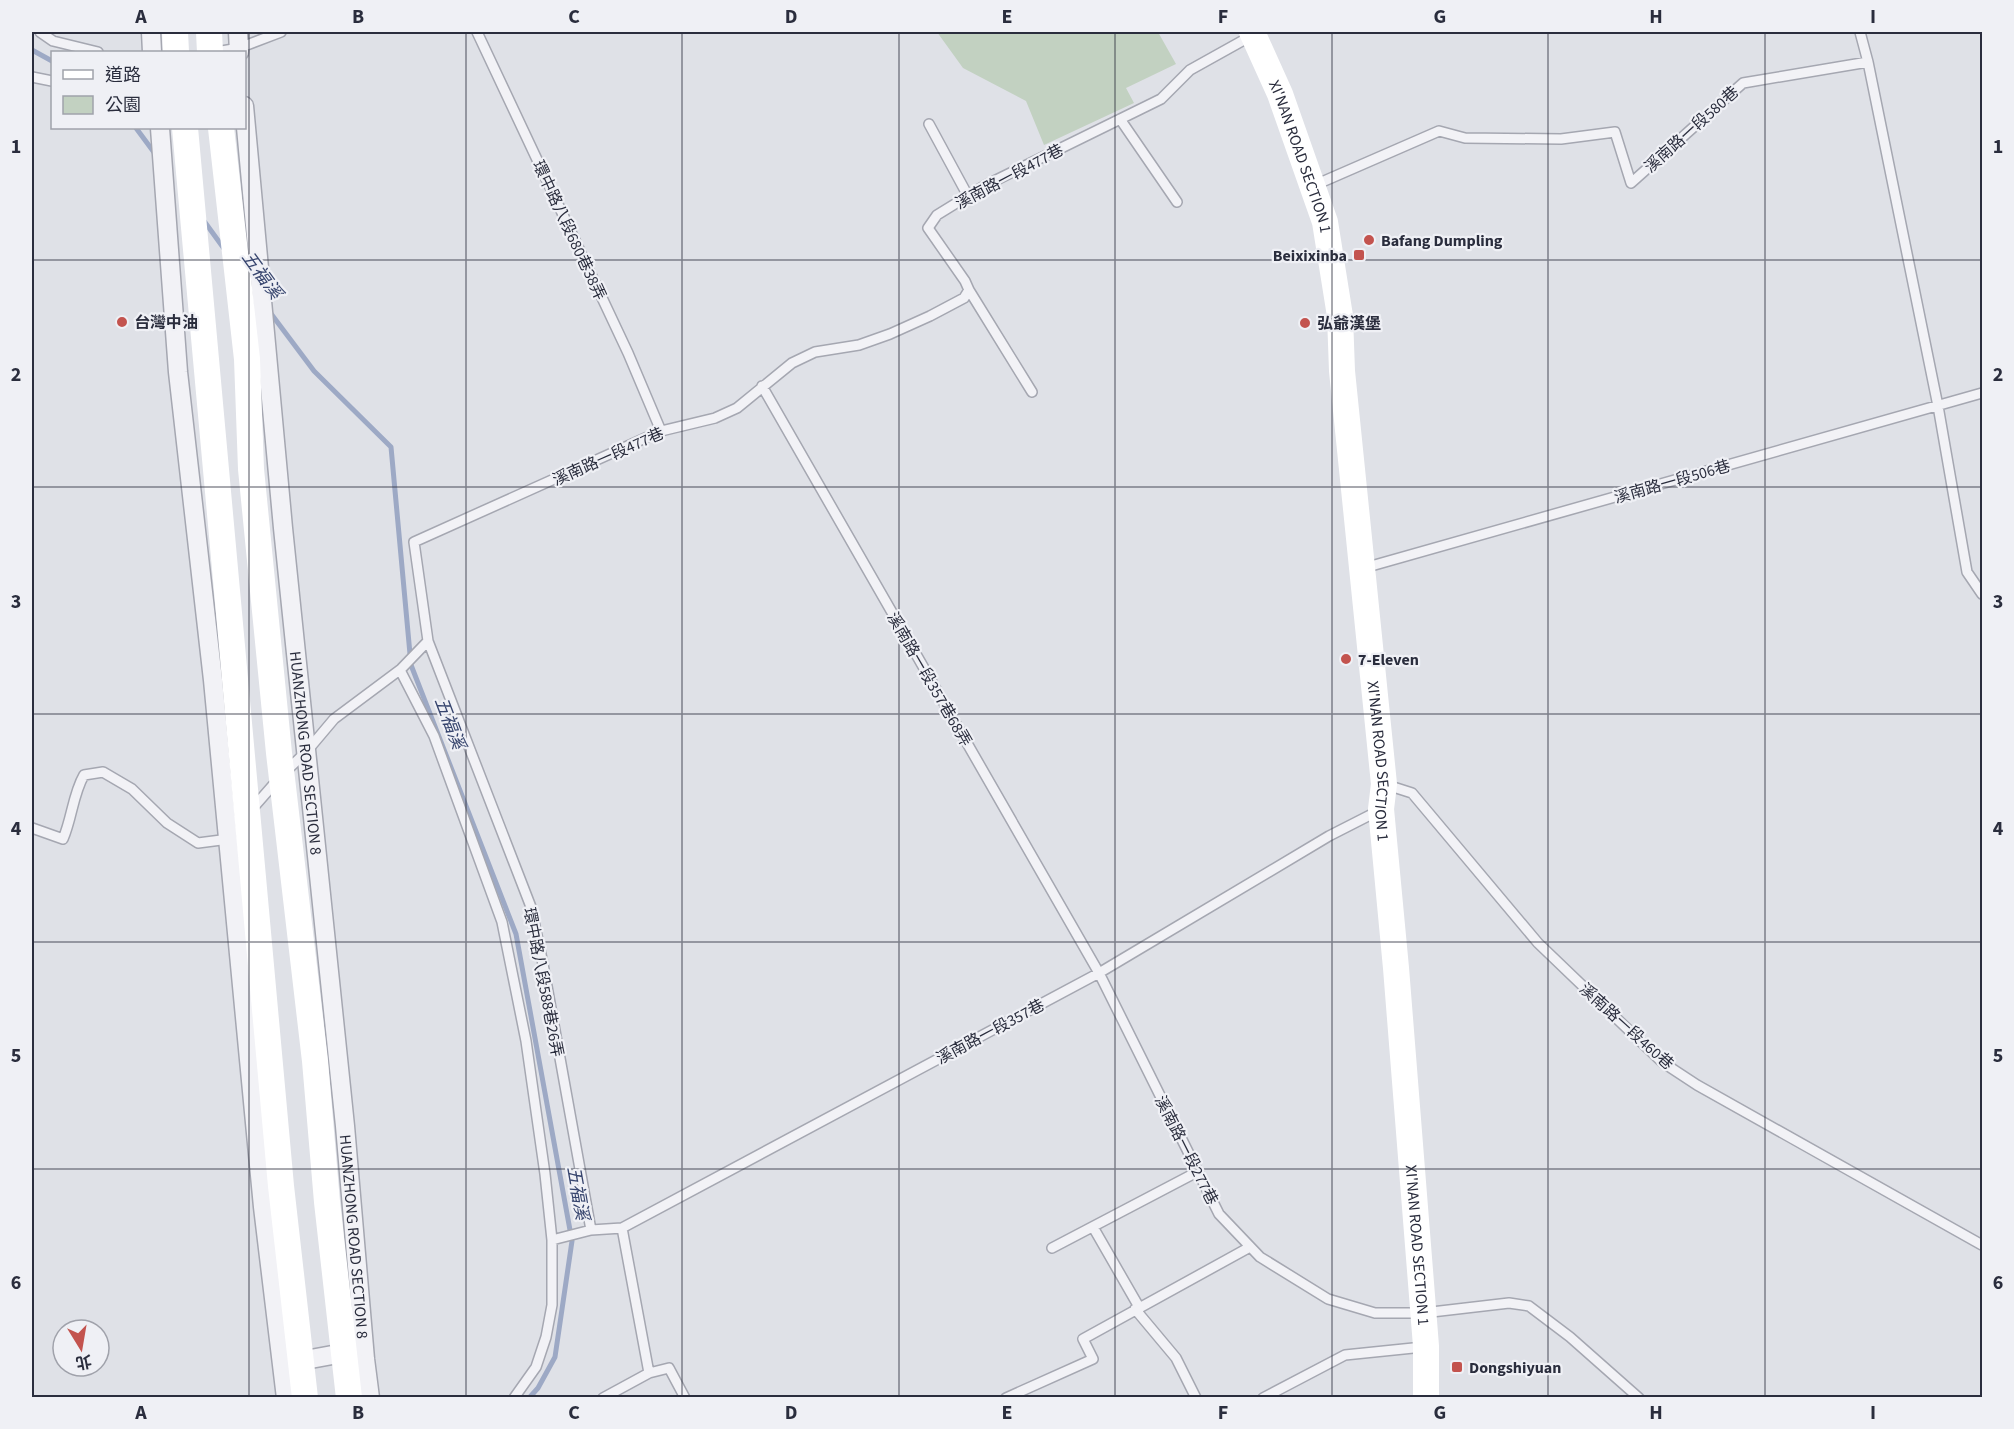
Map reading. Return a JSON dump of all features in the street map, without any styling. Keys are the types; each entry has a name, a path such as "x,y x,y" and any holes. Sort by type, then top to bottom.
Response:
{"street":[{"path":"151,32 152,51"},
{"path":"175,32 176,51"},
{"path":"209,32 210,51"},
{"name":"XI'NAN ROAD SECTION 1","path":"1254,33 1280,94 1325,222 1340,316 1342,371 1384,784 1381,809 1426,1346 1426,1398"},
{"name":"HUANZHONG ROAD SECTION 8","path":"246,126 261,301 345,1126 353,1351 349,1398"},
{"name":"HUANZHONG ROAD SECTION 8","path":"221,129 247,359 251,469 281,776 315,1061 327,1202 353,1351 370,1398"},
{"path":"166,132 168,228 178,372 213,680 238,827"},
{"path":"166,132 198,268 238,827 281,1186 290,1362 286,1398"},
{"path":"290,1362 353,1351"},
{"path":"290,1362 305,1398"}],"lane":[{"path":"40,32 53,41 94,51"},
{"path":"219,51 281,32"},
{"name":"環中路八段680巷38弄","path":"477,32 628,353 661,430"},
{"path":"1860,32 1938,406 1967,572 1983,594"},
{"name":"溪南路一段477巷","path":"414,542 661,430 715,418 737,408 792,363 816,352 859,345 890,334 964,298 969,290 965,281 928,228 937,215 984,186 1161,99 1190,70 1254,33"},
{"name":"溪南路一段580巷","path":"1313,186 1439,132 1465,138 1561,139 1615,132 1631,183 1743,83 1868,62"},
{"path":"32,77 51,81"},
{"path":"1120,119 1177,202"},
{"path":"929,124 968,196"},
{"path":"969,290 1032,392"},
{"name":"溪南路一段357巷68弄","path":"762,386 1099,973"},
{"name":"溪南路一段506巷","path":"1362,568 1983,393"},
{"name":"環中路八段588巷26弄","path":"414,542 428,642 531,907 590,1230"},
{"path":"32,828 63,839 71,819 77,787 84,775 103,772 132,789 167,823 198,843 238,827 334,719 400,669 428,642"},
{"path":"400,669 434,736 502,922 526,1041 553,1240 552,1305 546,1337 536,1367 514,1398"},
{"name":"溪南路一段460巷","path":"1384,784 1412,793 1538,943 1662,1062 1697,1085 1983,1245"},
{"name":"溪南路一段357巷","path":"553,1240 590,1230 622,1227 1099,973 1329,836 1381,809"},
{"name":"溪南路一段277巷","path":"1099,973 1219,1214 1260,1257 1328,1299 1375,1313 1423,1313 1509,1303 1529,1306 1570,1337 1639,1398"},
{"path":"1052,1248 1197,1172"},
{"path":"622,1227 648,1373"},
{"path":"1093,1227 1137,1308 1176,1358 1196,1398"},
{"path":"1006,1398 1093,1359 1083,1339 1250,1247"},
{"path":"1263,1398 1345,1355 1426,1346"},
{"path":"603,1398 648,1373 669,1368 685,1398"}],"green space":[{"path":"937,32 1158,32 1176,64 1126,88 1134,103 1044,145 1026,101 963,68"}],"waterway":[{"name":"五福溪","path":"32,50 51,60"},
{"name":"五福溪","path":"137,129 156,155"},
{"name":"五福溪","path":"204,221 225,250"},
{"name":"五福溪","path":"269,311 314,371 391,447 411,665 516,934 572,1241 555,1357 538,1388 529,1398"}],"place":[{"name":"Bafang Dumpling","path":"1369,240"},
{"name":"Beixixinba","path":"1359,255"},
{"name":"台灣中油","path":"122,322"},
{"name":"弘爺漢堡","path":"1305,323"},
{"name":"7-Eleven","path":"1346,659"},
{"name":"Dongshiyuan","path":"1457,1367"}]}
